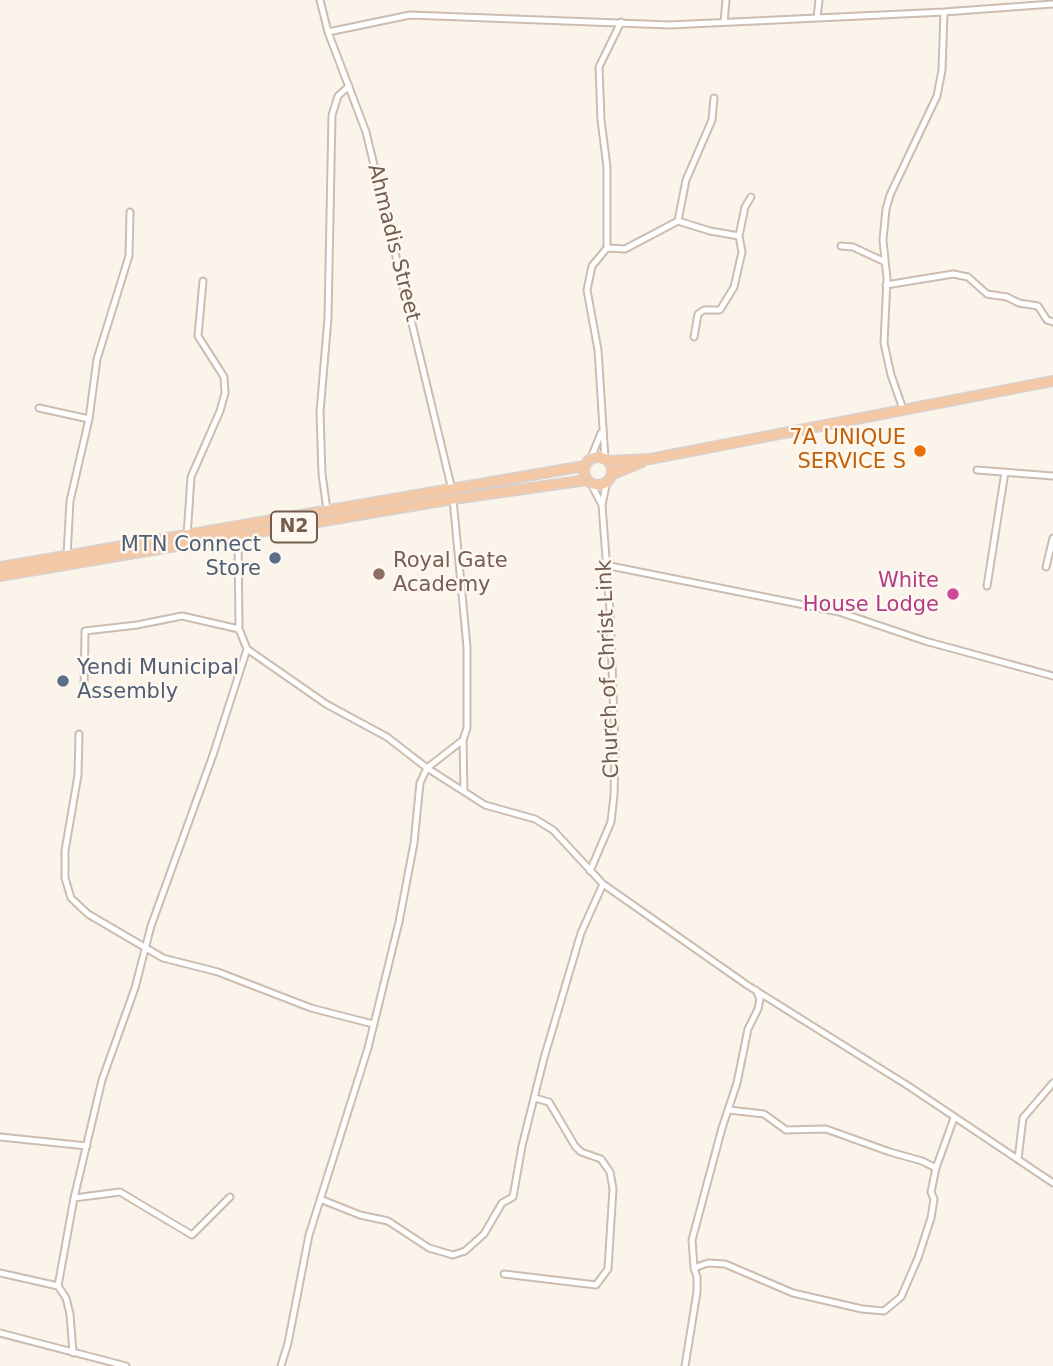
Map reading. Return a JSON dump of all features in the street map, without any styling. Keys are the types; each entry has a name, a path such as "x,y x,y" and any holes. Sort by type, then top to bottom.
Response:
{"highway":[{"path":"650,459 600,484 589,481 584,466 592,458 650,459 1053,382"},
{"path":"607,460 611,468 609,478"},
{"name":"N2","path":"0,576 238,537 584,466"},
{"name":"N2","path":"0,567 327,510 452,494 589,481"}],"street":[{"name":"Ahmadis Street","path":"320,0 328,32 366,132 452,494 467,647 464,791"},
{"path":"724,22 726,0"},
{"path":"817,18 819,0"},
{"path":"328,32 410,15 670,24 944,12 1053,4"},
{"path":"903,409 891,375 884,343 886,285 883,240 890,195 937,96 942,70 944,12"},
{"path":"607,460 602,430 598,350 587,290 593,266 607,248 607,167 601,120 599,66 621,22"},
{"path":"327,510 322,474 320,412 328,318 332,115 338,96 349,86"},
{"path":"678,221 686,180 712,120 714,98"},
{"path":"694,337 698,314 704,310 720,310 734,287 742,252 739,236 745,207 751,197"},
{"path":"67,555 70,502 89,419 97,359 129,256 130,212"},
{"path":"607,248 625,249 678,221 739,236"},
{"path":"841,246 853,247 885,262"},
{"path":"886,285 953,274 968,277 987,294 1038,306 1047,320 1053,322"},
{"path":"187,536 191,477 220,411 225,393 224,377 198,336 203,281"},
{"path":"39,408 89,419"},
{"path":"592,458 602,430"},
{"path":"977,470 1053,476"},
{"path":"987,586 1005,472"},
{"name":"Church of Christ Link","path":"590,871 611,822 614,795 610,611 602,505 609,478"},
{"name":"Church of Christ Link","path":"589,481 602,505"},
{"path":"238,537 239,629 247,649 326,704 387,737 427,768 485,805 535,819 553,830 603,884 756,990 910,1087 1053,1183"},
{"path":"1046,567 1053,538"},
{"path":"605,565 839,612 925,641 1053,676"},
{"path":"84,691 85,631 137,625 182,615 239,629"},
{"path":"58,1286 74,1198 102,1080 247,649"},
{"path":"79,734 78,775 65,851 65,878 71,898 88,914 145,950 163,958 239,978 262,990 311,1008 373,1024"},
{"path":"281,1366 309,1235 368,1048 399,922 414,843 420,783 427,768 463,740"},
{"path":"320,1199 360,1215 388,1221 429,1248 453,1255 465,1251 484,1234 502,1203 513,1197 522,1146 544,1058 582,933 603,884"},
{"path":"685,1366 697,1292 692,1240 729,1110 748,1030 758,1009 760,999 756,990"},
{"path":"1018,1159 1023,1118 1053,1083"},
{"path":"504,1274 596,1285 608,1269 613,1189 610,1172 601,1159 582,1152 575,1146 548,1102 535,1098"},
{"path":"729,1110 764,1114 786,1130 826,1129 936,1168"},
{"path":"694,1268 709,1263 725,1264 793,1293 862,1309 884,1311 901,1297 918,1258 931,1218 934,1199 931,1192 936,1168 954,1118"},
{"path":"0,1137 87,1146"},
{"path":"74,1198 120,1192 192,1235 230,1197"},
{"path":"0,1273 58,1286 66,1298 70,1314 73,1353"},
{"path":"0,1333 125,1366"}],"place":[{"name":"7A UNIQUE SERVICE S","path":"920,451"},
{"name":"MTN Connect Store","path":"275,558"},
{"name":"Royal Gate Academy","path":"379,574"},
{"name":"White House Lodge","path":"953,594"},
{"name":"Yendi Municipal Assembly","path":"63,681"}]}
